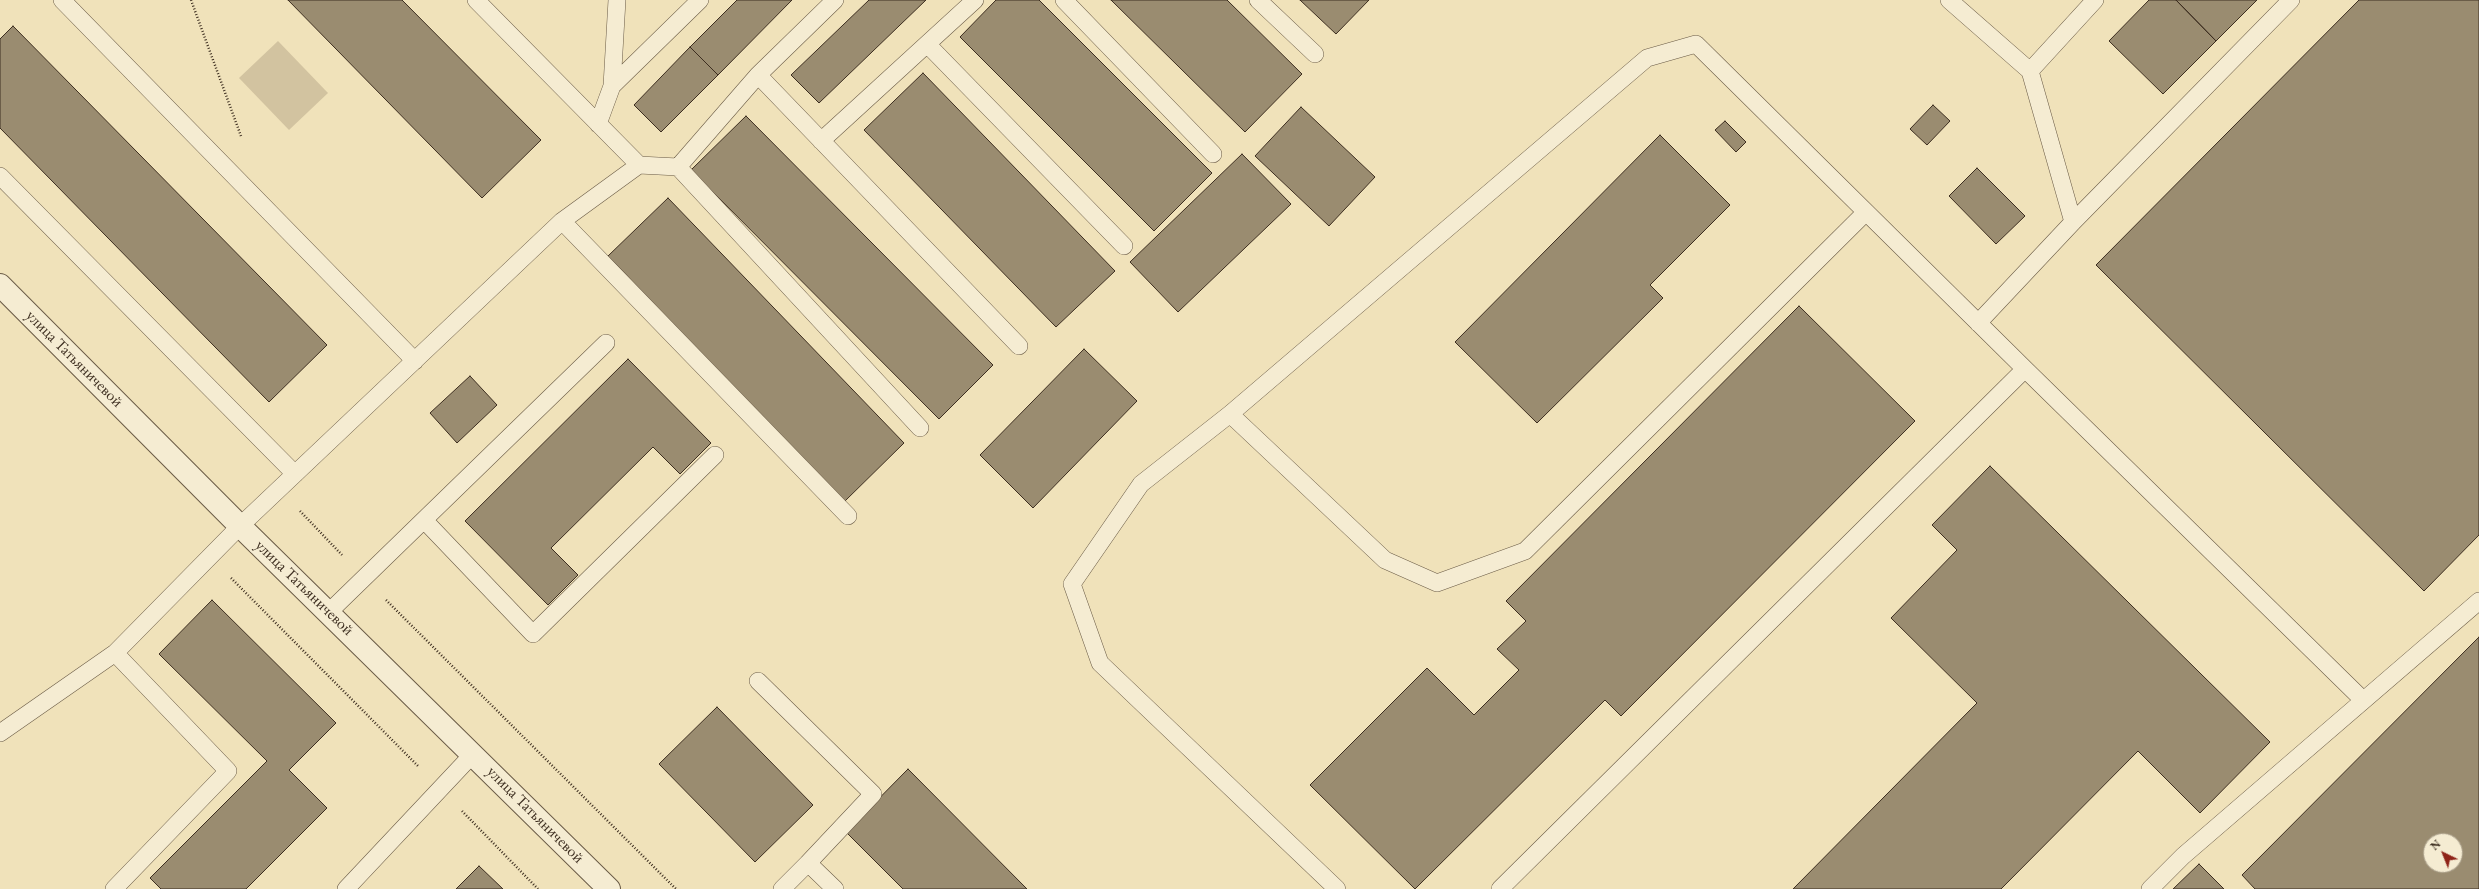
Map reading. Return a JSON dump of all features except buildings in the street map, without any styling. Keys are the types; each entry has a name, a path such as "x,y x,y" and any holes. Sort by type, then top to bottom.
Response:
{"street":[{"name":"улица Татьяничевой","path":"0,285 240,526 330,612 609,889"}],"lane":[{"path":"62,0 415,361"},
{"path":"476,0 639,165"},
{"path":"598,124 612,86 617,0"},
{"path":"612,86 700,0"},
{"path":"678,167 758,75 835,0"},
{"path":"820,141 975,0"},
{"path":"1064,0 1213,154"},
{"path":"1258,0 1315,54"},
{"path":"1948,0 2030,71 2073,222"},
{"path":"2030,71 2095,0"},
{"path":"1978,323 2073,222 2291,0"},
{"path":"927,44 1124,246"},
{"path":"1336,889 1100,663 1072,584 1141,484 1230,414 1647,58 1696,44 2363,700"},
{"path":"758,75 1019,346"},
{"path":"0,733 115,653 240,526 562,222 639,165 678,167 920,428"},
{"path":"0,176 295,474"},
{"path":"1230,414 1385,560 1437,583 1525,551 1866,212"},
{"path":"562,222 848,516"},
{"path":"330,612 606,343"},
{"path":"1500,889 2025,369"},
{"path":"424,520 533,634 715,455"},
{"path":"2150,889 2183,856 2479,601"},
{"path":"114,889 228,771 115,653"},
{"path":"758,680 874,794 782,889"},
{"path":"347,889 439,788 473,754"},
{"path":"808,863 835,889"}],"path":[{"path":"191,0 242,139"},
{"path":"279,489 364,578 676,889"},
{"path":"209,557 538,889"}],"shaded area":[{"path":"278,41 328,93 289,130 239,78"}]}
